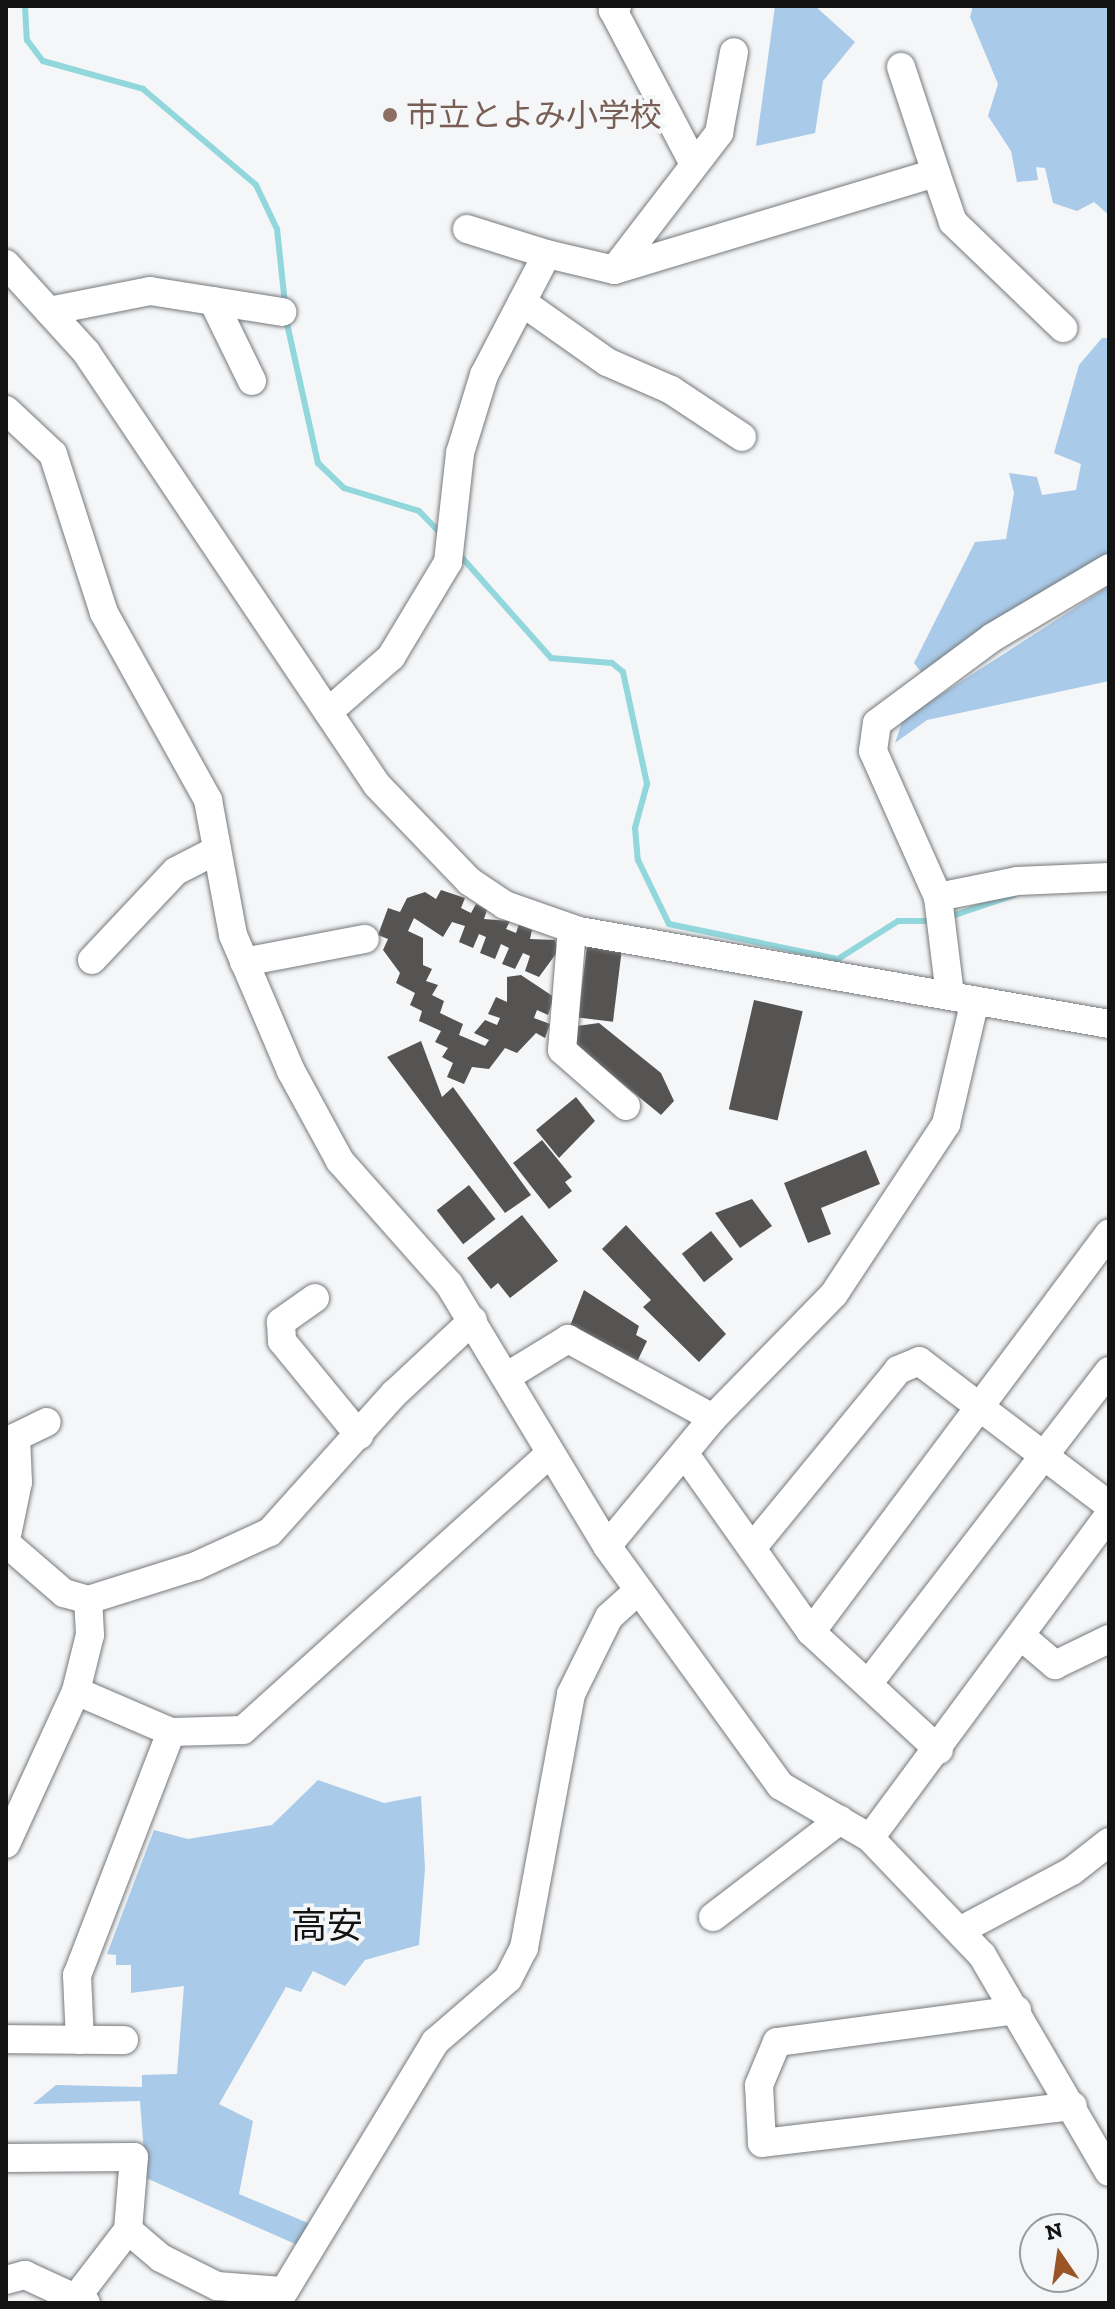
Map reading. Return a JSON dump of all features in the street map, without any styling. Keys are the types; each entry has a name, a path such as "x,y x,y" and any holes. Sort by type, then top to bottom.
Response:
{"street":[{"path":"617,6 613,10 694,164"},
{"path":"614,270 719,133 734,52"},
{"path":"901,67 953,222 1063,328"},
{"path":"467,229 500,234 547,254 614,270 936,173"},
{"path":"328,712 391,657 448,562 460,453 484,375 547,254"},
{"path":"11,280 49,311 113,390 328,712 435,853 505,905 572,929 1109,1024"},
{"path":"49,311 150,291 282,312"},
{"path":"213,301 252,381"},
{"path":"522,302 607,362 671,390 742,437"},
{"path":"6,410 53,454 104,613 208,800 244,962 340,1161 473,1320 549,1454 607,1546 781,1786 870,1838 963,1929 1017,2010 1109,2172"},
{"path":"607,1546 687,1457 713,1418 834,1294 946,1124 963,998 938,897 873,751 877,723 993,637 1109,568"},
{"path":"92,960 176,871 217,850"},
{"path":"938,897 1017,881 1109,877"},
{"path":"572,929 562,1050 626,1106"},
{"path":"244,962 365,939"},
{"path":"811,1632 1109,1233"},
{"path":"315,1298 281,1322 282,1341 359,1435"},
{"path":"47,1422 16,1437 18,1482 6,1542 64,1593 88,1600 196,1566 270,1532 359,1435 473,1320"},
{"path":"506,1377 568,1339 713,1418"},
{"path":"752,1548 898,1370 919,1361 1109,1505"},
{"path":"868,1684 1109,1371"},
{"path":"76,1691 171,1732 243,1730 549,1454"},
{"path":"687,1457 811,1632 939,1750"},
{"path":"870,1838 939,1750 1109,1515"},
{"path":"128,2230 161,2258 217,2286 280,2297 435,2042 508,1979 524,1948 571,1694 609,1617 638,1591"},
{"path":"6,1844 76,1691 90,1635 88,1600"},
{"path":"1021,1636 1055,1665 1109,1639"},
{"path":"80,2040 77,1975 171,1732"},
{"path":"713,1917 840,1820"},
{"path":"963,1929 1106,1849"},
{"path":"1017,2010 777,2042 759,2085 762,2143 1073,2106"},
{"path":"6,2039 124,2040"},
{"path":"6,2158 134,2157 128,2230 78,2300 25,2275 6,2280"}],"shaded area":[{"path":"775,6 815,6 855,42 823,81 815,133 756,146"},
{"path":"973,6 1109,6 1109,215 1094,202 1077,211 1053,203 1045,168 1036,167 1038,180 1017,182 1011,151 988,116 998,84 970,17"},
{"path":"1102,338 1109,338 1109,554 922,673 914,663 975,542 1006,539 1014,493 1009,473 1037,477 1042,495 1076,490 1081,464 1054,453 1079,365"},
{"path":"1109,586 1109,681 927,720 895,743 903,719"},
{"path":"318,1780 384,1803 421,1796 425,1869 419,1945 365,1960 345,1986 313,1971 301,1992 286,1987 219,2104 253,2121 239,2194 315,2226 302,2247 146,2178 140,2101 33,2104 56,2085 142,2087 142,2075 177,2074 184,1986 131,1993 131,1965 116,1965 116,1955 107,1954 154,1830 188,1839 272,1825"}],"building":[{"path":"441,890 465,898 461,908 471,913 476,904 487,910 484,919 510,921 506,929 516,933 519,924 532,930 530,939 555,940 558,951 539,977 525,971 530,956 523,953 515,969 502,964 509,948 501,944 495,959 480,953 486,937 479,934 473,948 459,942 465,926 452,922 443,937 414,918 408,931 423,938 423,965 432,969 426,981 438,985 432,995 444,1001 440,1013 463,1024 459,1035 485,1046 489,1040 474,1033 485,1020 497,1025 500,1018 488,1014 496,997 507,1002 507,977 521,975 554,997 548,1015 537,1010 534,1018 550,1024 545,1038 536,1033 517,1053 505,1048 489,1069 472,1067 464,1084 447,1077 453,1063 442,1057 448,1048 435,1042 441,1031 419,1021 422,1011 410,1005 415,993 396,983 400,973 383,950 388,939 378,935 388,908 400,912 407,898 425,892 436,899"},
{"path":"587,946 622,950 613,1022 578,1017"},
{"path":"754,1000 803,1011 778,1120 729,1109"},
{"path":"599,1023 661,1073 674,1101 661,1115 574,1044 577,1026"},
{"path":"421,1041 442,1097 453,1087 531,1195 505,1213 387,1057"},
{"path":"576,1097 595,1121 559,1158 536,1130"},
{"path":"542,1140 572,1177 565,1182 572,1191 549,1209 513,1163"},
{"path":"866,1150 880,1184 821,1208 831,1234 808,1243 784,1183"},
{"path":"469,1185 495,1219 463,1244 437,1210"},
{"path":"752,1199 772,1226 740,1248 715,1213"},
{"path":"522,1215 558,1261 510,1298 498,1283 491,1289 467,1258"},
{"path":"626,1225 726,1334 699,1362 643,1307 651,1300 602,1249"},
{"path":"711,1231 733,1259 704,1282 682,1254"},
{"path":"584,1290 639,1326 636,1335 647,1341 635,1366 570,1326"}],"waterway":[{"path":"25,6 27,40 43,61 143,89 256,185 277,229 285,304"},
{"path":"286,319 318,463 344,488 419,511 442,535"},
{"path":"457,552 551,658 612,663 623,672 647,784 635,828 638,860 669,924 838,959 898,921 934,921"},
{"path":"949,917 1014,895"}],"place":[{"name":"市立とよみ小学校","path":"390,115"}],"district":[{"name":"高安","path":"327,1926"}]}
